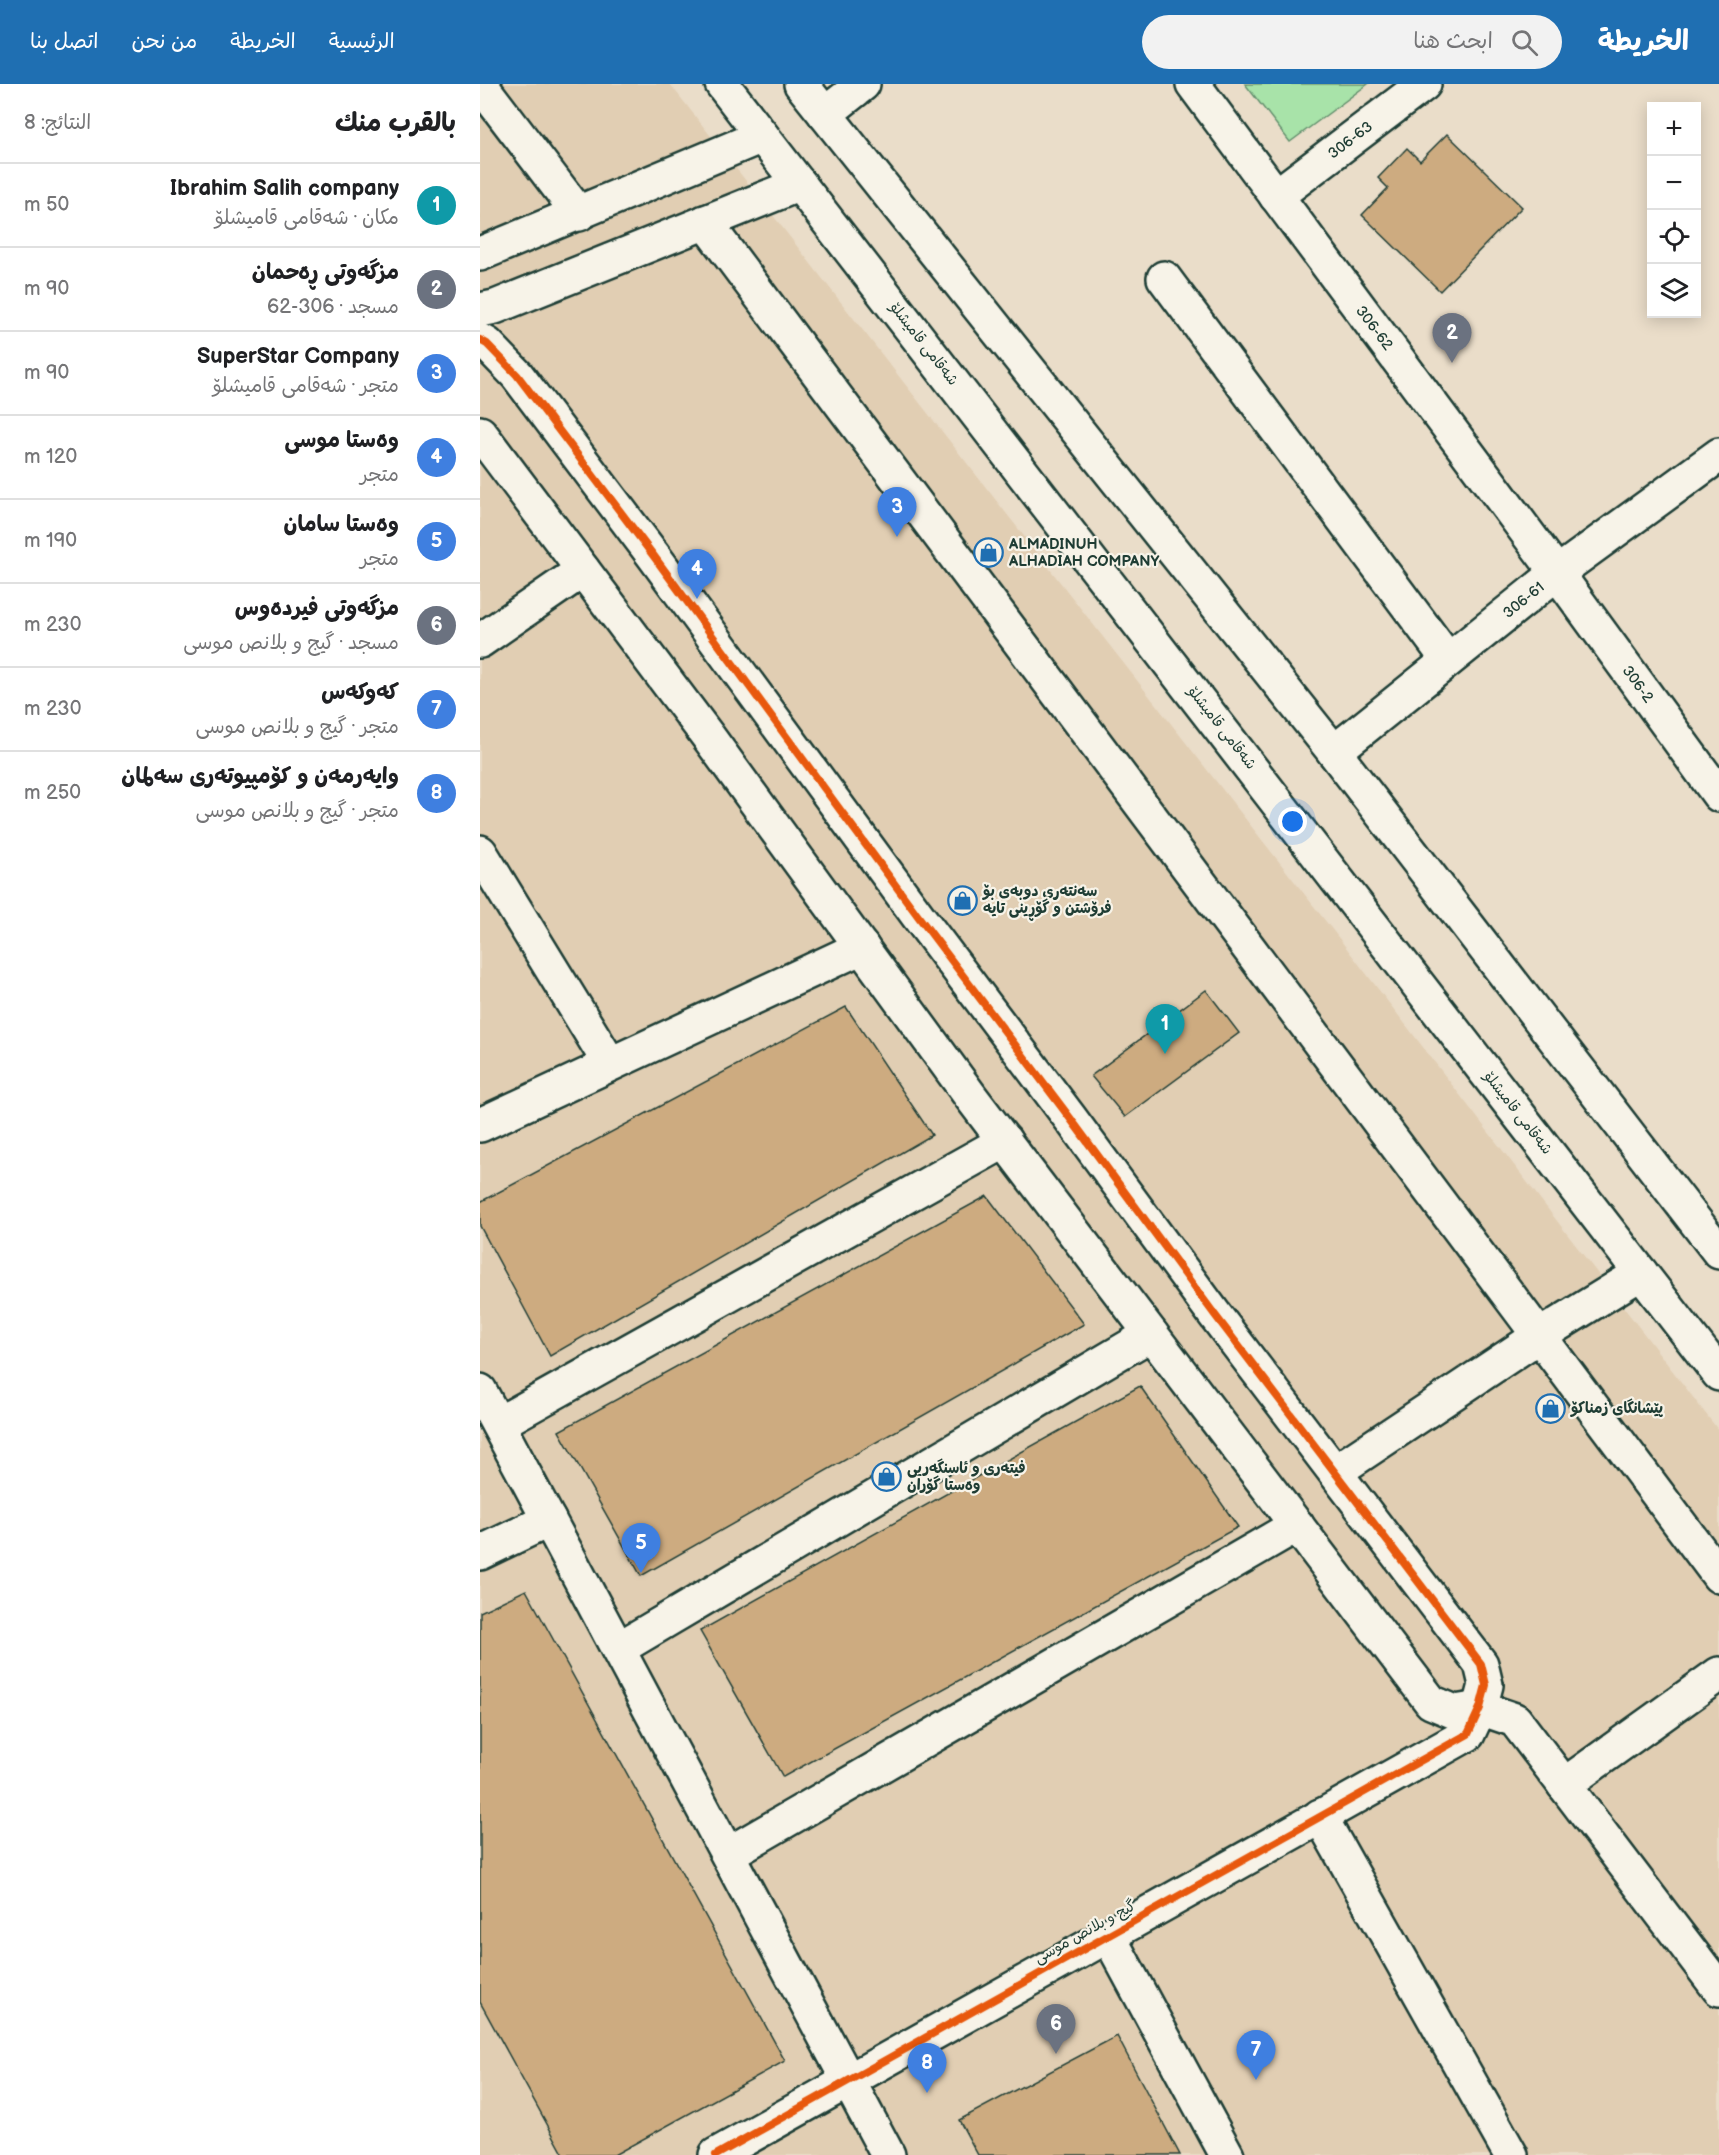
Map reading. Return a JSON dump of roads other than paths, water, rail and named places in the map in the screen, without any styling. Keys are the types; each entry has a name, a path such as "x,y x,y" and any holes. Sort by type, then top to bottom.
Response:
{"street":[{"path":"480,84 579,214"},
{"name":"شەقامی قامیشلۆ","path":"722,84 1278,800 1719,1374"},
{"path":"801,84 1334,752 1719,1252"},
{"path":"825,114 863,84"},
{"name":"306-62","path":"1193,84 1557,573"},
{"name":"306-63","path":"1276,196 1424,84"},
{"path":"480,254 762,135"},
{"path":"480,310 495,307 800,184"},
{"path":"705,222 1719,1576"},
{"path":"1164,278 1448,660"},
{"path":"480,340 487,344 524,385 660,565 1215,1315 1481,1664 1486,1685 1474,1721"},
{"path":"480,433 1005,1141 1431,1702 1474,1721 1515,1720 1719,1989"},
{"name":"306-61","path":"1334,752 1557,573 1719,455"},
{"path":"480,641 583,570"},
{"name":"306-2","path":"1557,573 1719,795"},
{"path":"480,852 610,1064"},
{"path":"480,1125 862,947"},
{"path":"498,1425 1005,1141"},
{"path":"1335,1472 1539,1336 1641,1273"},
{"path":"618,1649 1151,1334"},
{"path":"480,1391 888,2155"},
{"path":"480,1553 549,1520"},
{"path":"728,1854 1297,1525"},
{"path":"1564,1785 1719,1674"},
{"name":"گيج و بلانص موسى","path":"716,2155 1320,1816 1474,1721"},
{"path":"1320,1816 1511,2155"},
{"path":"1108,1935 1227,2155"}],"place":[{"name":"مزگەوتی ڕەحمان","path":"1452,363"},
{"name":"SuperStar Company","path":"897,537"},
{"name":"ALMADINUH ALHADIAH COMPANY","path":"988,553"},
{"name":"وەستا موسی","path":"697,599"},
{"name":"سەنتەری دوبەی بۆ فرۆشتن و گۆڕینی تایە","path":"962,900"},
{"name":"Ibrahim Salih company","path":"1165,1054"},
{"name":"پێشانگای زمناكۆ","path":"1550,1408"},
{"name":"فیتەری و ئاسنگەریی وەستا گۆران","path":"886,1477"},
{"name":"وەستا سامان","path":"641,1573"},
{"name":"مزگه‌وتی فیرده‌وس","path":"1056,2054"},
{"name":"كه‌وكه‌س","path":"1256,2080"},
{"name":"وایەرمەن و کۆمپیوتەری سەلمان","path":"927,2093"}]}
